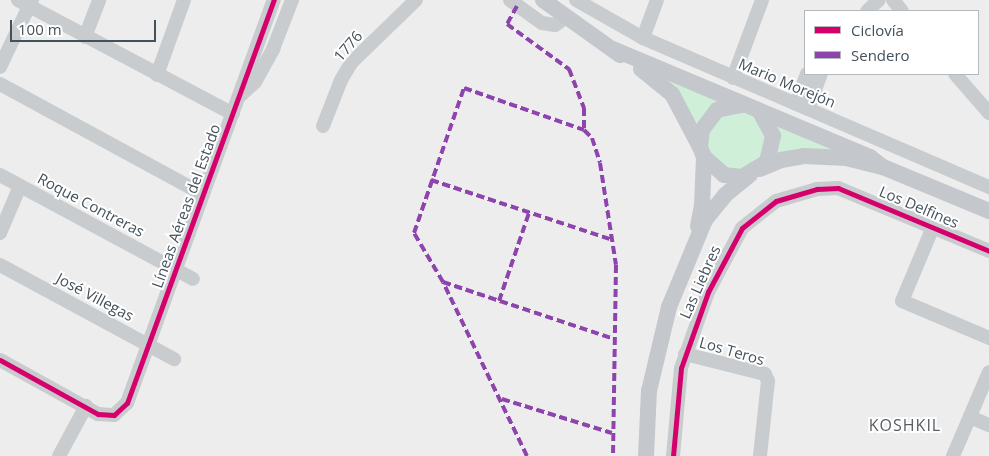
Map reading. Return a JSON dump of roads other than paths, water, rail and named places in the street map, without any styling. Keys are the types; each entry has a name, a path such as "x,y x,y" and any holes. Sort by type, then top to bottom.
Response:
{"main road":[{"path":"543,0 565,18 613,49 668,89 689,120 702,152 724,175 755,172 781,160 804,156 837,156 874,162"},
{"path":"613,49 989,211"},
{"path":"694,243 702,206 702,130 711,115 725,106 742,105"},
{"path":"646,456 649,391 655,357 666,315 694,243 713,209 755,172 773,145 770,127 760,112"}],"street":[{"path":"85,37 99,0"},
{"path":"157,75 184,0"},
{"name":"Líneas Aéreas del Estado","path":"86,406 98,414 114,415 127,402 274,0"},
{"name":"Líneas Aéreas del Estado","path":"238,98 255,82 273,50 292,0"},
{"name":"1776","path":"324,126 341,80 352,62 416,0"},
{"path":"510,0 542,23 555,25 565,18"},
{"name":"Mario Morejón","path":"576,0 643,38 989,187"},
{"path":"643,38 657,0"},
{"path":"733,78 762,0"},
{"path":"868,10 879,0"},
{"path":"0,67 26,2 85,37 233,114"},
{"path":"802,106 807,75"},
{"path":"802,106 820,75"},
{"path":"956,75 989,113"},
{"path":"0,84 203,194"},
{"path":"874,162 878,140"},
{"name":"Roque Contreras","path":"0,175 193,279"},
{"path":"0,233 20,186"},
{"name":"Los Delfines","path":"838,188 989,250"},
{"name":"Las Liebres","path":"673,456 676,409 685,354 708,292 742,228 776,202 792,194 838,188"},
{"path":"933,227 902,301 989,338"},
{"name":"José Villegas","path":"0,265 174,359"},
{"name":"Los Teros","path":"685,354 765,374 768,381 760,456"},
{"path":"1,364 86,406 59,456"},
{"path":"953,456 989,372"},
{"path":"970,417 989,425"}],"district":[{"name":"KOSHKIL","path":"905,425"}]}
